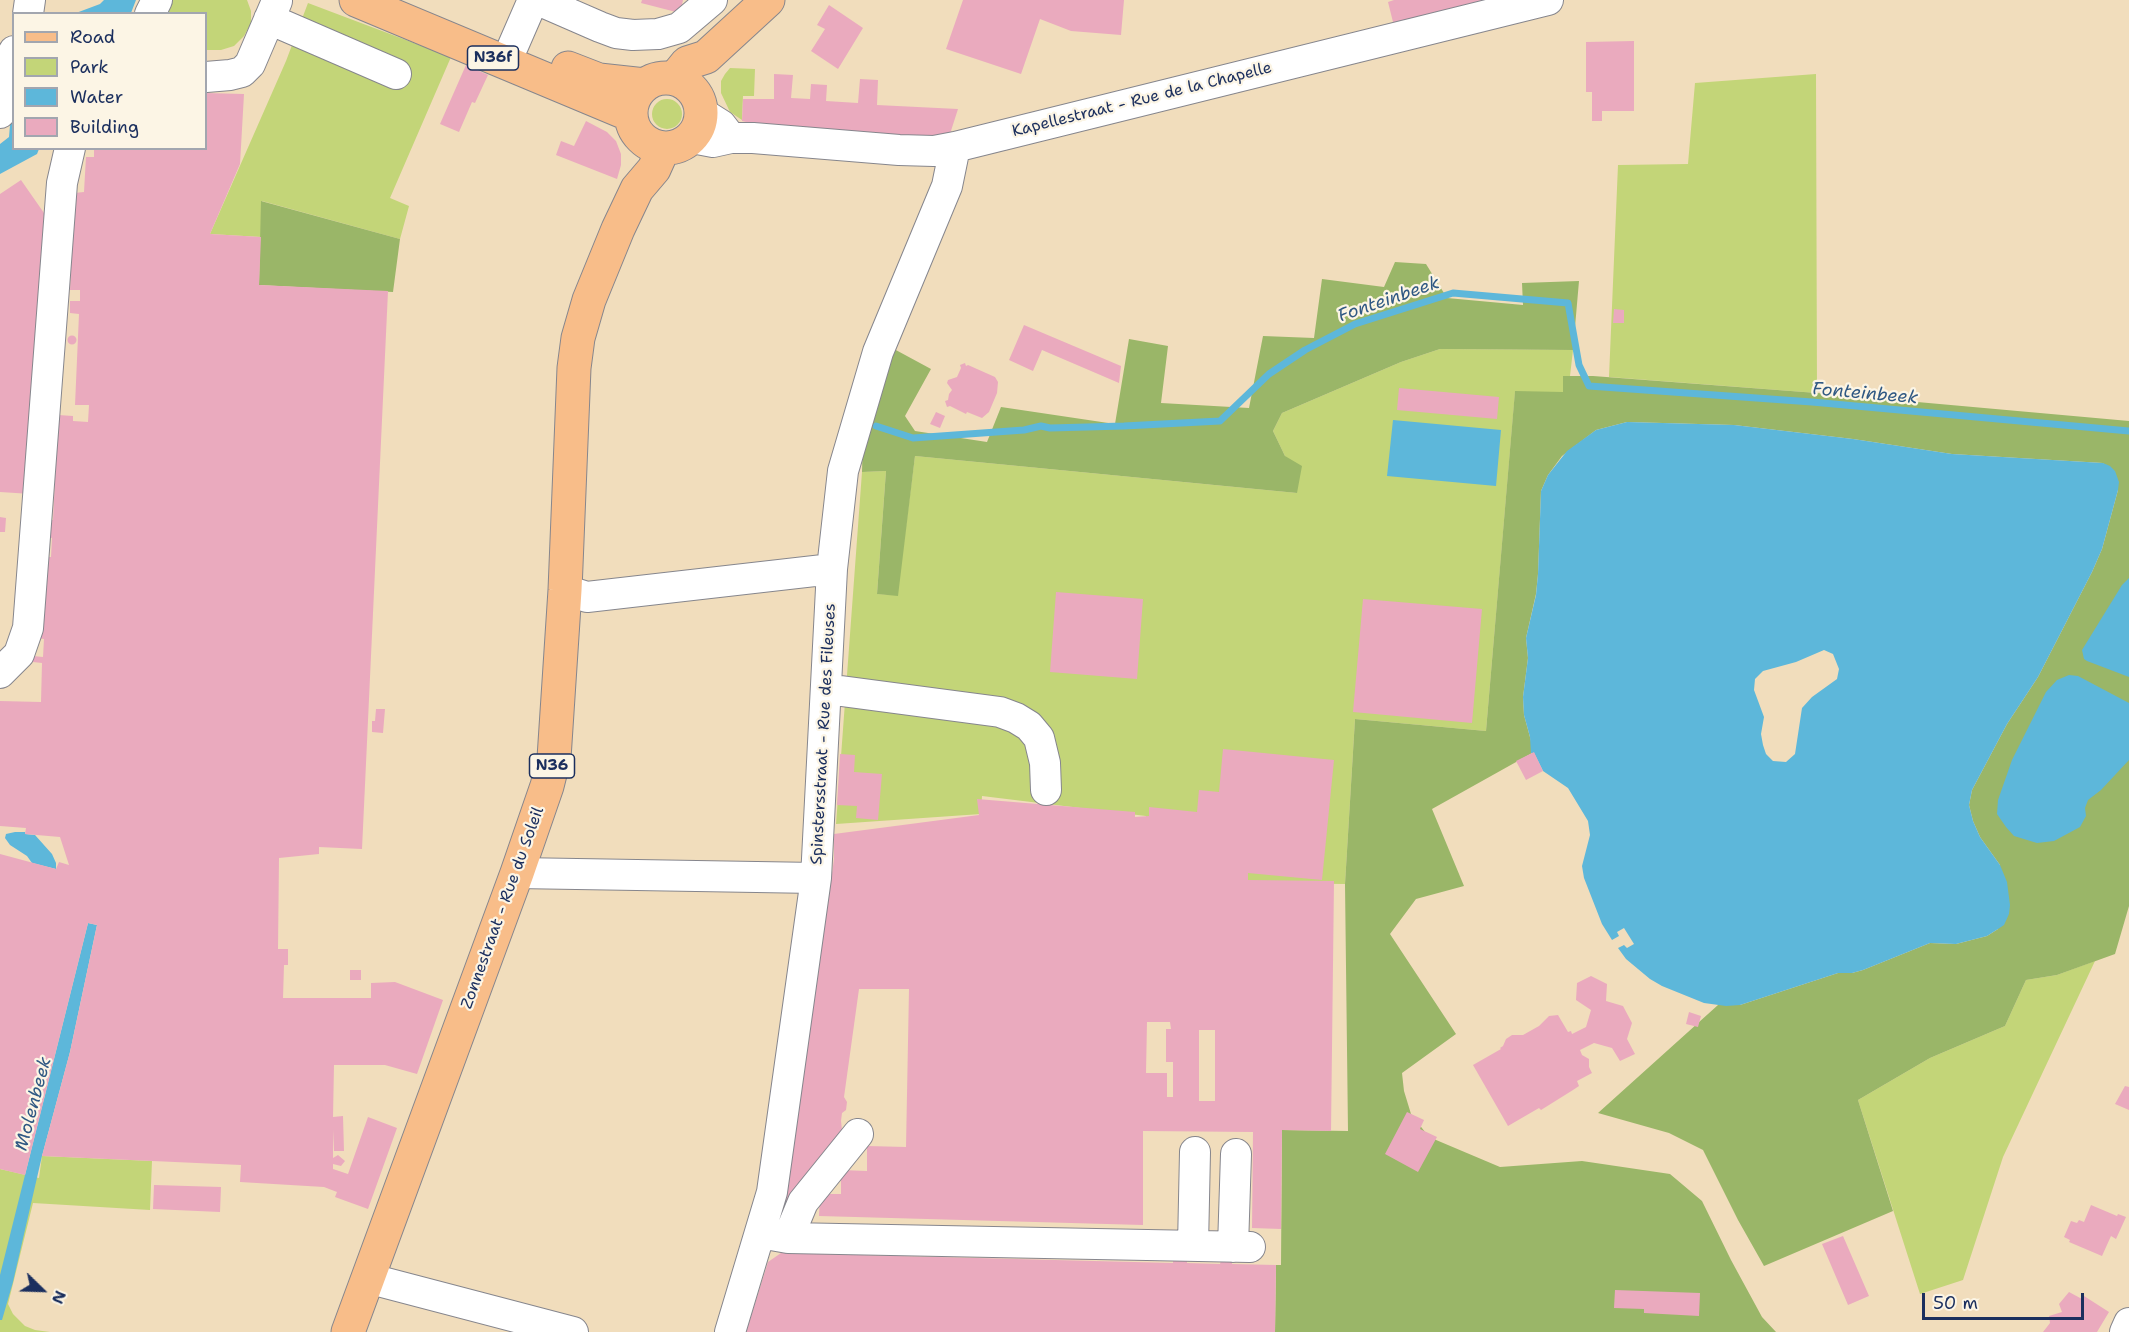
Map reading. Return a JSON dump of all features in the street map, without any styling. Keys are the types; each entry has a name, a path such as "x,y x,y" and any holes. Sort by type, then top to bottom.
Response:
{"main road":[{"name":"N36f","path":"356,0 668,114"},
{"name":"N36f","path":"400,0 599,80 668,114"},
{"path":"668,114 687,63 706,57 768,0"},
{"name":"Zonnestraat - Rue du Soleil","path":"348,1332 547,786 554,758 565,590 570,428 578,338 593,291 637,189 635,160 668,114"}],"street":[{"path":"513,46 532,0"},
{"path":"538,0 571,7 600,27 625,34 658,34 679,28 712,0"},
{"name":"Kapellestraat - Rue de la Chapelle","path":"668,114 712,142 731,138 934,151 1548,0"},
{"path":"207,77 242,72 250,64 273,9 396,74"},
{"path":"0,113 12,60"},
{"name":"Spinstersstraat - Rue des Fileuses","path":"730,1332 774,1236 772,1192 816,878 832,569 843,471 878,352 947,186 955,147"},
{"path":"0,672 19,654 25,641 27,628 61,194 70,150"},
{"path":"565,590 587,597 832,569"},
{"path":"826,689 1000,712 1016,718 1029,726 1039,738 1045,763 1046,790"},
{"path":"517,873 816,878"},
{"path":"774,1236 858,1134"},
{"path":"1193,1246 1195,1152"},
{"path":"774,1236 1242,1247 1236,1154"},
{"path":"367,1278 573,1332"},
{"path":"2125,1332 2129,1323"}],"green space":[{"path":"168,0 247,0 251,11 251,23 244,36 234,46 221,50 207,50 207,12 168,12"},
{"path":"308,3 451,57 390,198 409,206 400,239 262,201 261,237 210,234 286,61"},
{"path":"730,68 755,69 754,96 743,96 742,120 730,112 721,93 721,81"},
{"path":"1816,74 1817,393 1609,377 1618,165 1688,164 1695,83"},
{"path":"667,99 678,103 682,114 678,125 667,129 656,125 652,114 656,103"},
{"path":"261,201 400,239 393,292 259,285"},
{"path":"1395,262 1426,264 1447,298 1523,305 1522,283 1579,281 1573,350 1440,349 1401,362 1282,413 1273,431 1285,456 1302,466 1297,493 915,456 898,596 877,594 886,471 862,472 863,436 894,349 931,369 905,416 915,431 987,442 1001,407 1115,424 1129,339 1168,346 1161,403 1249,408 1263,336 1314,338 1322,279 1384,287"},
{"path":"1440,349 1573,350 1570,376 1563,376 1564,392 1515,392 1486,731 1355,719 1345,884 1146,882 1146,816 982,796 981,814 836,824 862,472 886,471 877,594 897,595 915,456 1297,493 1285,456 1273,431 1282,413 1401,362"},
{"path":"1563,376 1593,376 1817,393 2129,421 2129,906 2115,954 2057,975 2026,980 2005,1026 1930,1058 1858,1100 1893,1211 1764,1266 1703,1150 1669,1133 1598,1113 1718,1005 1740,1005 1838,973 1863,970 1930,943 1956,944 1987,936 1998,929 2000,865 1980,837 1973,821 1969,805 1972,790 2007,724 2038,677 2092,572 2102,549 2118,490 2103,463 1952,454 1853,439 1734,425 1627,422 1596,430 1562,456 1548,475 1541,491 1538,574 1526,638 1528,658 1523,697 1524,715 1534,752 1432,809 1464,886 1416,899 1390,934 1456,1034 1402,1073 1404,1091 1411,1114 1429,1137 1500,1167 1582,1161 1670,1174 1702,1201 1762,1317 1776,1332 1275,1332 1276,1265 1281,1265 1282,1130 1348,1131 1345,884 1355,719 1486,731 1515,391 1563,392"},
{"path":"2095,961 2003,1157 1963,1280 1920,1294 1858,1100 1930,1058 2005,1026 2026,980 2057,975"},
{"path":"42,1156 152,1161 150,1210 33,1203 8,1304 13,1314 25,1326 50,1332 0,1332 0,1169 39,1178"}],"water":[{"path":"104,0 136,0 131,12 79,12 100,4"},
{"path":"12,101 12,150 39,150 37,154 0,174 0,144 9,137"},
{"path":"1393,420 1501,430 1496,486 1387,476"},
{"path":"1627,422 1734,425 1853,439 1952,454 2103,463 2115,471 2119,482 2118,490 2102,549 2092,572 2038,677 2007,724 1972,790 1969,805 1973,821 1980,837 2000,865 2007,882 2010,905 2004,925 1987,936 1956,944 1930,943 1863,970 1838,973 1740,1005 1704,1003 1662,986 1626,959 1618,948 1624,945 1627,948 1634,944 1624,928 1617,932 1619,936 1612,940 1602,924 1584,878 1582,866 1590,835 1588,821 1568,788 1543,771 1534,753 1531,753 1530,737 1524,715 1523,697 1528,658 1526,638 1536,595 1541,491 1548,475 1567,451 1596,430","holes":["1824,650 1833,654 1839,669 1837,679 1812,697 1802,708 1795,754 1786,762 1773,761 1766,754 1763,745 1761,734 1764,717 1754,690 1755,679 1763,671 1796,662"]},
{"path":"2129,578 2129,677 2087,661 2084,659 2082,650 2122,585"},
{"path":"2069,675 2078,676 2129,703 2129,760 2101,790 2088,800 2085,808 2086,816 2080,827 2054,841 2037,843 2014,836 1997,814 1998,800 2012,760 2046,692 2057,680"},
{"path":"15,832 35,835 52,854 56,869 32,863 27,856 10,845 5,838 6,834"},
{"path":"88,923 97,925 70,1052 42,1156 13,1282 2,1320 0,1320 0,1275"}],"building":[{"path":"642,0 683,0 680,13 641,3"},
{"path":"963,0 1124,0 1121,35 1071,31 1040,19 1021,74 946,49"},
{"path":"1394,0 1498,0 1394,26 1388,2"},
{"path":"829,5 863,28 838,69 811,51 825,29 817,25"},
{"path":"1634,41 1634,111 1602,111 1602,121 1592,121 1592,92 1586,92 1586,42"},
{"path":"466,65 488,75 475,103 472,102 459,132 440,124"},
{"path":"774,74 793,75 791,98 810,99 811,84 827,85 826,101 858,103 860,79 878,80 877,105 958,109 949,137 876,134 754,124 742,121 743,99 774,99"},
{"path":"207,93 244,94 240,164 210,234 261,237 259,285 388,291 362,849 319,847 319,854 279,858 278,949 288,949 288,965 284,965 283,998 371,998 371,983 395,982 443,1000 417,1074 385,1065 334,1065 333,1117 343,1116 344,1151 334,1151 333,1130 333,1158 338,1155 345,1161 341,1166 333,1164 333,1169 348,1174 368,1117 397,1128 368,1209 335,1197 337,1192 324,1187 240,1182 241,1165 42,1156 70,1052 97,925 88,923 25,1175 0,1169 0,854 56,869 59,862 69,865 60,837 25,834 26,828 0,826 0,701 41,702 42,663 33,662 33,656 43,657 44,639 36,638 48,557 51,557 52,538 45,537 46,520 53,520 58,415 73,416 73,421 88,422 89,405 75,405 79,314 70,313 70,301 80,301 80,290 70,290 74,193 84,192 86,157 94,157 94,150 207,150"},
{"path":"586,121 607,132 616,141 621,154 617,179 556,155 561,141 574,146"},
{"path":"21,180 44,213 31,494 0,492 0,194"},
{"path":"1614,309 1624,310 1624,323 1613,323"},
{"path":"1024,325 1121,366 1119,383 1042,350 1033,371 1009,360"},
{"path":"72,336 76,340 72,344 68,340"},
{"path":"965,363 966,366 995,377 998,382 997,393 989,412 982,418 967,412 966,414 950,406 947,407 945,401 948,400 952,390 947,383 948,380 957,377 960,365"},
{"path":"1399,388 1499,397 1497,419 1397,410"},
{"path":"936,412 945,416 940,428 930,424"},
{"path":"0,517 6,518 5,532 0,532"},
{"path":"1056,592 1143,599 1137,679 1050,672"},
{"path":"1363,599 1482,609 1472,723 1353,712"},
{"path":"376,709 385,709 383,733 372,732 372,721 375,721"},
{"path":"1223,749 1334,760 1322,880 1248,873 1248,880 1334,881 1331,1131 1282,1130 1281,1229 1252,1228 1253,1132 1143,1131 1143,1225 819,1216 820,1194 841,1194 841,1170 867,1171 867,1146 906,1147 909,989 859,989 844,1097 847,1102 846,1110 842,1113 841,1121 842,1130 789,1202 783,1202 817,982 834,859 834,834 979,815 977,799 1135,812 1135,817 1149,816 1149,807 1197,812 1199,790 1219,792","holes":["1147,1022 1170,1022 1171,1029 1166,1029 1166,1062 1173,1062 1173,1097 1167,1097 1167,1073 1146,1073","1199,1030 1215,1030 1215,1101 1199,1101"]},
{"path":"1534,752 1543,771 1526,780 1516,761"},
{"path":"840,754 855,755 854,772 882,774 878,820 856,818 857,806 837,805"},
{"path":"350,970 361,970 361,980 350,980"},
{"path":"1591,976 1607,984 1606,1001 1623,1006 1632,1023 1627,1039 1635,1054 1620,1061 1612,1048 1594,1043 1580,1050 1582,1055 1589,1059 1592,1073 1577,1081 1579,1086 1573,1090 1541,1110 1539,1108 1508,1126 1473,1065 1501,1049 1506,1039 1512,1035 1523,1035 1539,1026 1549,1016 1558,1015 1568,1032 1571,1031 1572,1034 1586,1027 1591,1010 1576,1000 1577,983"},
{"path":"1689,1012 1701,1016 1698,1027 1686,1024"},
{"path":"2125,1086 2129,1087 2129,1110 2115,1104"},
{"path":"1407,1112 1424,1120 1420,1129 1437,1137 1418,1172 1385,1154"},
{"path":"154,1185 221,1187 220,1212 153,1209"},
{"path":"2091,1205 2117,1216 2118,1214 2126,1217 2116,1239 2111,1236 2102,1256 2069,1242 2070,1240 2064,1237 2071,1221 2084,1222"},
{"path":"1843,1236 1869,1296 1848,1305 1822,1244"},
{"path":"781,1253 1173,1263 1173,1256 1187,1256 1187,1263 1220,1264 1222,1257 1232,1257 1232,1264 1276,1265 1275,1332 746,1332 768,1262"},
{"path":"1615,1290 1700,1293 1699,1316 1644,1313 1644,1309 1614,1308"},
{"path":"2069,1292 2082,1299 2084,1296 2109,1312 2097,1332 2043,1332 2050,1323 2049,1316 2062,1312 2059,1304"}],"waterway":[{"name":"Fonteinbeek","path":"876,426 913,438 1024,430 1041,426 1050,428 1124,426 1220,421 1269,374 1305,350 1355,324 1453,293 1568,303 1579,365 1589,386 1812,402 2129,431"}],"water label":[{"name":"Molenbeek","path":"34,1104"}]}
